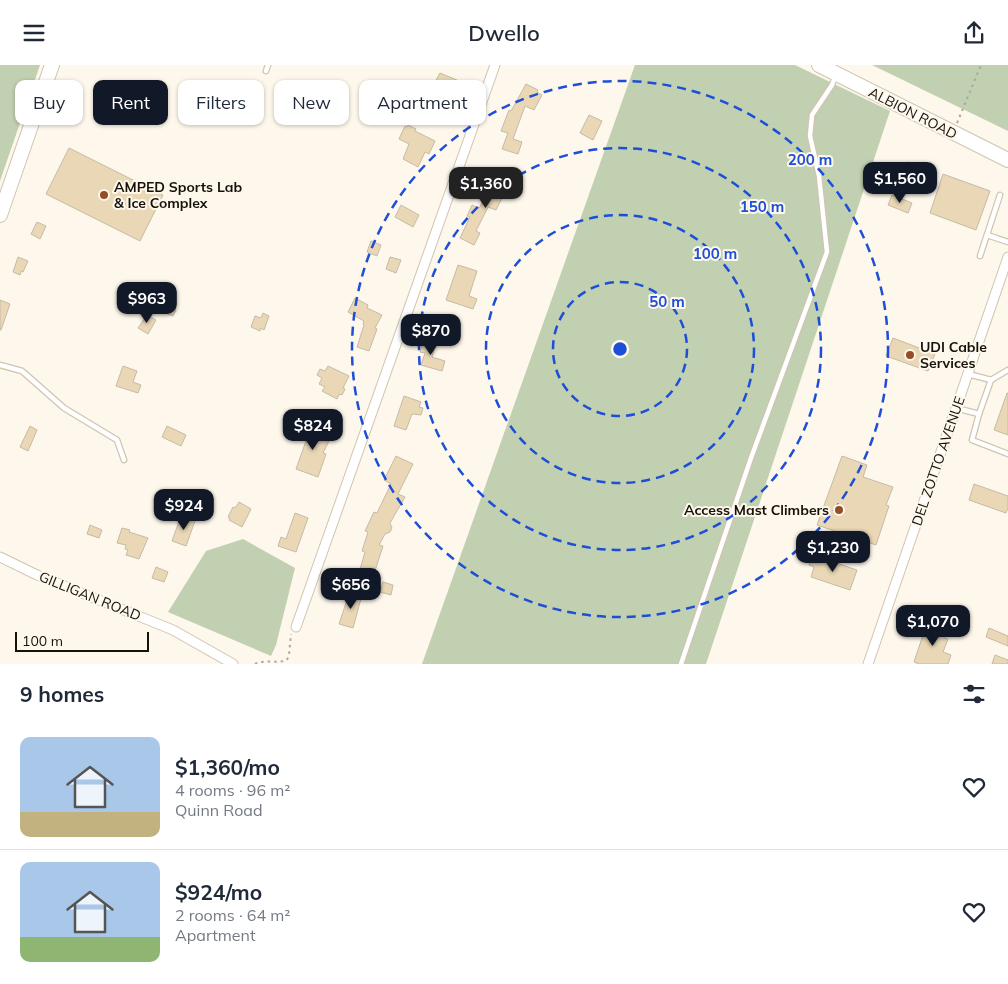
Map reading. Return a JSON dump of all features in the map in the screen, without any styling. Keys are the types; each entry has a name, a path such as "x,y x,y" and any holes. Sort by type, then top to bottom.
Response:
{"main road":[{"path":"0,215 52,65"},
{"name":"ALBION ROAD","path":"818,65 1008,160"}],"street":[{"path":"296,627 495,65"},
{"name":"DEL ZOTTO AVENUE","path":"868,664 1008,257"},
{"name":"GILLIGAN ROAD","path":"0,557 38,575 172,630 233,664"}],"lane":[{"path":"266,71 268,65"},
{"path":"681,664 751,458 827,252 819,176 810,136 812,115 832,85 836,74"},
{"path":"980,256 1000,195"},
{"path":"987,235 1008,243"},
{"path":"0,365 22,371 64,408 117,440 124,461"},
{"path":"1008,370 991,380 972,440 1008,454"},
{"path":"968,373 991,380"},
{"path":"956,408 980,414"}],"path":[{"path":"953,133 981,65"},
{"path":"255,664 261,662 280,663 287,660 290,635 296,627"}],"green space":[{"path":"0,65 40,65 35,80 15,80 15,125 19,125 0,181"},
{"path":"635,65 795,65 890,111 706,664 422,664"},
{"path":"872,65 1008,65 1008,131"},
{"path":"243,539 295,568 276,645 271,656 168,612 206,551"}],"building":[{"path":"440,73 457,80 436,80"},
{"path":"526,84 538,90 537,92 542,95 534,110 525,106 513,139 522,142 518,154 502,149 508,133 501,131 509,110 511,111"},
{"path":"589,115 602,121 593,140 580,133"},
{"path":"408,125 416,129 415,131 435,141 429,154 425,152 418,167 403,159 409,144 399,139 405,126 407,127"},
{"name":"AMPED Sports Lab & Ice Complex","path":"69,148 163,195 140,241 46,194"},
{"path":"907,162 921,166 918,179 903,175"},
{"path":"943,174 990,191 976,230 930,213"},
{"path":"497,178 516,187 511,197 504,194 496,210 488,207 476,231 480,233 474,245 460,238 470,217 467,216 472,205 479,208"},
{"path":"892,195 912,203 908,213 888,205"},
{"path":"401,205 419,215 413,227 395,217"},
{"path":"37,222 46,226 40,239 31,234"},
{"path":"371,241 381,245 377,256 367,252"},
{"path":"18,257 28,261 20,275 13,272"},
{"path":"390,257 401,260 396,273 386,269"},
{"path":"458,265 477,271 469,296 477,299 473,309 446,300"},
{"path":"355,298 368,305 367,308 382,315 375,328 377,329 369,351 357,347 364,321 348,312"},
{"path":"0,300 10,304 1,330 0,330"},
{"path":"164,302 176,310 173,316 160,311"},
{"path":"263,313 269,316 264,330 261,328 260,331 251,327 255,316 261,318"},
{"path":"147,315 156,320 148,334 138,328"},
{"name":"UDI Cable Services","path":"893,338 935,354 928,371 886,356"},
{"path":"424,339 436,343 432,357 445,361 442,371 421,365 425,353 420,352"},
{"path":"123,366 137,371 133,382 141,385 138,393 116,386"},
{"path":"328,366 349,376 342,395 339,394 337,399 322,391 325,387 319,384 322,378 317,375 320,369 325,371"},
{"path":"1008,393 1008,435 994,430"},
{"path":"404,396 421,402 419,407 423,408 421,415 412,414 406,430 394,426"},
{"path":"310,424 328,432 325,439 329,441 323,453 326,454 318,477 296,469 306,441 303,439 305,435 303,430"},
{"path":"30,426 37,430 28,451 20,447"},
{"path":"167,426 186,435 181,446 162,437"},
{"path":"396,456 413,464 398,494 405,497 390,523 392,528 390,532 385,534 379,545 383,546 373,577 359,573 365,552 362,551 368,532 365,531 374,512 377,513 391,484 384,480"},
{"path":"842,456 867,465 863,477 893,487 886,505 889,506 876,545 817,525"},
{"path":"974,484 1008,496 1006,513 969,500"},
{"path":"239,502 251,509 242,527 229,520 230,518 228,517 233,507 235,508"},
{"path":"295,513 308,518 296,552 278,546 281,537 286,539"},
{"path":"181,516 195,521 186,546 172,541"},
{"path":"90,525 102,530 99,538 87,534"},
{"path":"122,528 148,538 139,559 126,555 128,550 125,549 126,545 117,543"},
{"path":"812,555 857,570 850,590 811,577 814,567 809,565"},
{"path":"156,567 168,572 164,582 152,578"},
{"path":"383,582 393,585 391,595 380,592"},
{"path":"350,591 362,595 353,628 339,624"},
{"path":"927,623 947,630 944,638 948,639 943,652 951,655 948,664 919,664 914,662"},
{"path":"989,628 1008,636 1008,646 986,637"},
{"path":"995,655 1008,660 1008,664 992,664"}],"place":[{"name":"AMPED Sports Lab & Ice Complex","path":"104,195"},
{"name":"UDI Cable Services","path":"910,355"},
{"name":"Access Mast Climbers","path":"839,510"}]}
